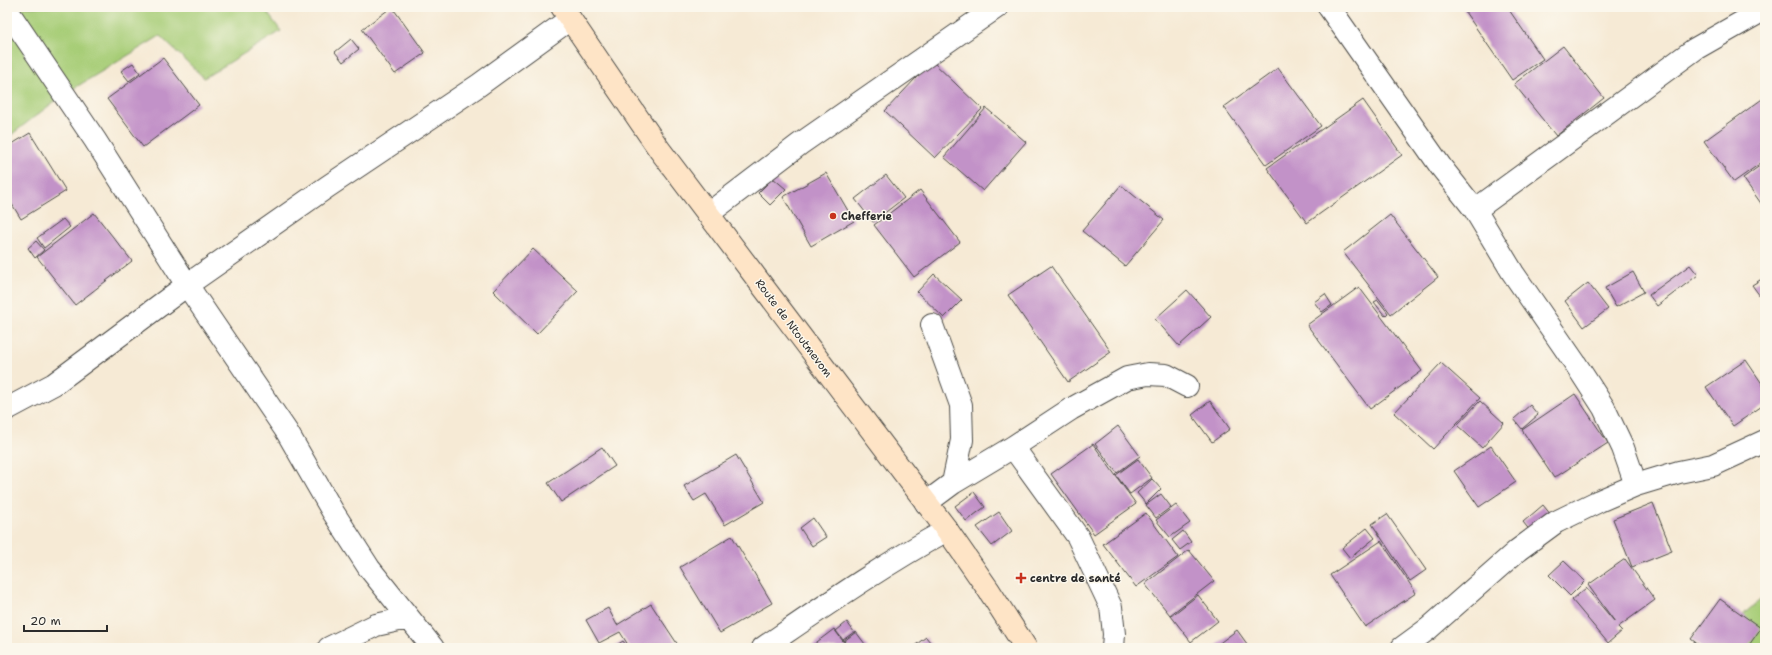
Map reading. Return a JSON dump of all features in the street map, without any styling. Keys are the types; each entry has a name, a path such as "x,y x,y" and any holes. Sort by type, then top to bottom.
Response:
{"street":[{"path":"708,214 800,144 997,7"},
{"path":"1329,7 1441,167 1475,210 1513,273 1547,320 1604,408 1623,448 1636,485"},
{"path":"1475,210 1695,49 1765,9"},
{"path":"7,10 83,122 187,285 287,432 333,512 368,568 433,648"},
{"path":"7,409 54,384 187,285 327,187 479,85 566,13"},
{"name":"Route de Ntoutmevom","path":"566,13 659,149 947,530 988,589 1026,648"},
{"path":"932,325 961,405 962,440 953,483"},
{"path":"926,503 953,483 1013,447 1071,408 1127,378 1148,374 1166,375 1187,386"},
{"path":"1402,648 1428,629 1512,555 1556,522 1599,500 1636,485 1679,472 1714,465 1765,442"},
{"path":"1013,447 1078,537 1111,607 1114,634 1113,648"},
{"path":"763,648 832,600 903,554 947,530"},
{"path":"329,648 376,625 408,618"}],"green space":[{"path":"7,7 263,7 281,31 204,78 160,36 63,95 7,138"},
{"path":"1765,596 1765,648 1703,648"}],"building":[{"path":"392,7 425,53 395,74 362,29"},
{"path":"1465,7 1507,7 1543,59 1512,80 1463,9"},
{"path":"351,39 359,49 343,62 335,52"},
{"path":"1563,46 1604,98 1556,136 1514,84"},
{"path":"163,58 199,105 143,147 107,99"},
{"path":"932,61 982,109 935,158 885,111"},
{"path":"133,63 140,73 129,81 121,71"},
{"path":"1278,68 1321,126 1266,165 1224,107"},
{"path":"1765,97 1765,160 1734,182 1704,141"},
{"path":"1363,100 1402,155 1307,223 1267,168"},
{"path":"986,108 1026,142 983,191 944,157"},
{"path":"30,133 66,191 21,219 7,196 7,147"},
{"path":"1765,162 1765,209 1743,178"},
{"path":"826,173 854,221 811,246 783,197"},
{"path":"886,175 904,198 873,222 855,199"},
{"path":"773,178 786,189 770,205 758,193"},
{"path":"1121,185 1164,220 1125,266 1082,231"},
{"path":"920,190 960,242 914,277 874,225"},
{"path":"94,213 132,261 75,305 37,257"},
{"path":"1390,215 1438,277 1391,314 1343,252"},
{"path":"63,219 70,227 44,248 37,238"},
{"path":"36,241 44,250 35,258 28,248"},
{"path":"533,249 578,291 537,334 493,291"},
{"path":"1690,265 1698,275 1657,306 1649,295"},
{"path":"1051,266 1111,352 1068,382 1008,295"},
{"path":"1633,272 1644,292 1616,307 1605,288"},
{"path":"934,274 962,300 944,318 917,292"},
{"path":"1765,277 1765,303 1752,285"},
{"path":"1588,283 1608,309 1584,327 1565,301"},
{"path":"1359,287 1422,371 1370,409 1307,325"},
{"path":"1187,290 1211,317 1179,346 1155,319"},
{"path":"1325,294 1332,305 1322,312 1314,302"},
{"path":"1378,300 1388,313 1385,316 1374,302"},
{"path":"1746,360 1765,388 1765,404 1733,426 1706,387"},
{"path":"1441,363 1480,398 1433,449 1394,413"},
{"path":"1575,394 1608,443 1554,478 1522,430"},
{"path":"1210,401 1230,429 1212,442 1192,415"},
{"path":"1480,401 1504,423 1482,448 1457,425"},
{"path":"1530,405 1538,415 1522,429 1514,419"},
{"path":"1118,426 1140,456 1117,473 1095,444"},
{"path":"1093,444 1136,504 1094,534 1051,474"},
{"path":"1491,446 1516,482 1479,507 1454,471"},
{"path":"602,447 615,466 561,502 548,483"},
{"path":"736,455 764,502 725,525 706,494 694,501 684,486"},
{"path":"1138,459 1152,478 1130,494 1116,475"},
{"path":"1152,479 1161,489 1146,504 1137,493"},
{"path":"974,492 985,507 966,521 955,506"},
{"path":"1161,494 1171,507 1156,518 1146,505"},
{"path":"1653,503 1672,551 1632,567 1613,519"},
{"path":"1176,505 1190,523 1170,537 1156,520"},
{"path":"1543,505 1551,515 1531,532 1523,522"},
{"path":"999,512 1012,531 992,546 977,527"},
{"path":"1146,513 1178,557 1136,587 1103,544"},
{"path":"1387,514 1426,570 1410,581 1372,524"},
{"path":"813,518 826,537 812,546 800,528"},
{"path":"1367,528 1375,538 1350,558 1342,548"},
{"path":"1183,531 1191,542 1180,550 1172,540"},
{"path":"732,536 772,603 720,633 680,567"},
{"path":"1381,541 1416,593 1365,627 1330,575"},
{"path":"1189,550 1214,581 1170,615 1145,584"},
{"path":"1625,559 1655,600 1618,627 1622,631 1608,643 1572,600 1586,588 1615,622 1588,585"},
{"path":"1564,561 1585,581 1570,596 1549,575"},
{"path":"1198,595 1218,621 1191,642 1171,616"},
{"path":"1720,599 1761,628 1747,648 1703,648 1691,639"},
{"path":"651,604 680,648 630,648 620,632 599,643 586,620 608,608 617,625"},
{"path":"847,622 854,632 843,640 836,631"},
{"path":"834,629 848,648 809,648"},
{"path":"1237,630 1250,648 1213,648"},
{"path":"856,632 868,648 849,648 844,641"},
{"path":"926,637 935,648 913,647"},
{"path":"623,641 628,648 612,648"}],"place":[{"name":"Chefferie","path":"833,216"},
{"name":"centre de santé","path":"1021,578"}]}
